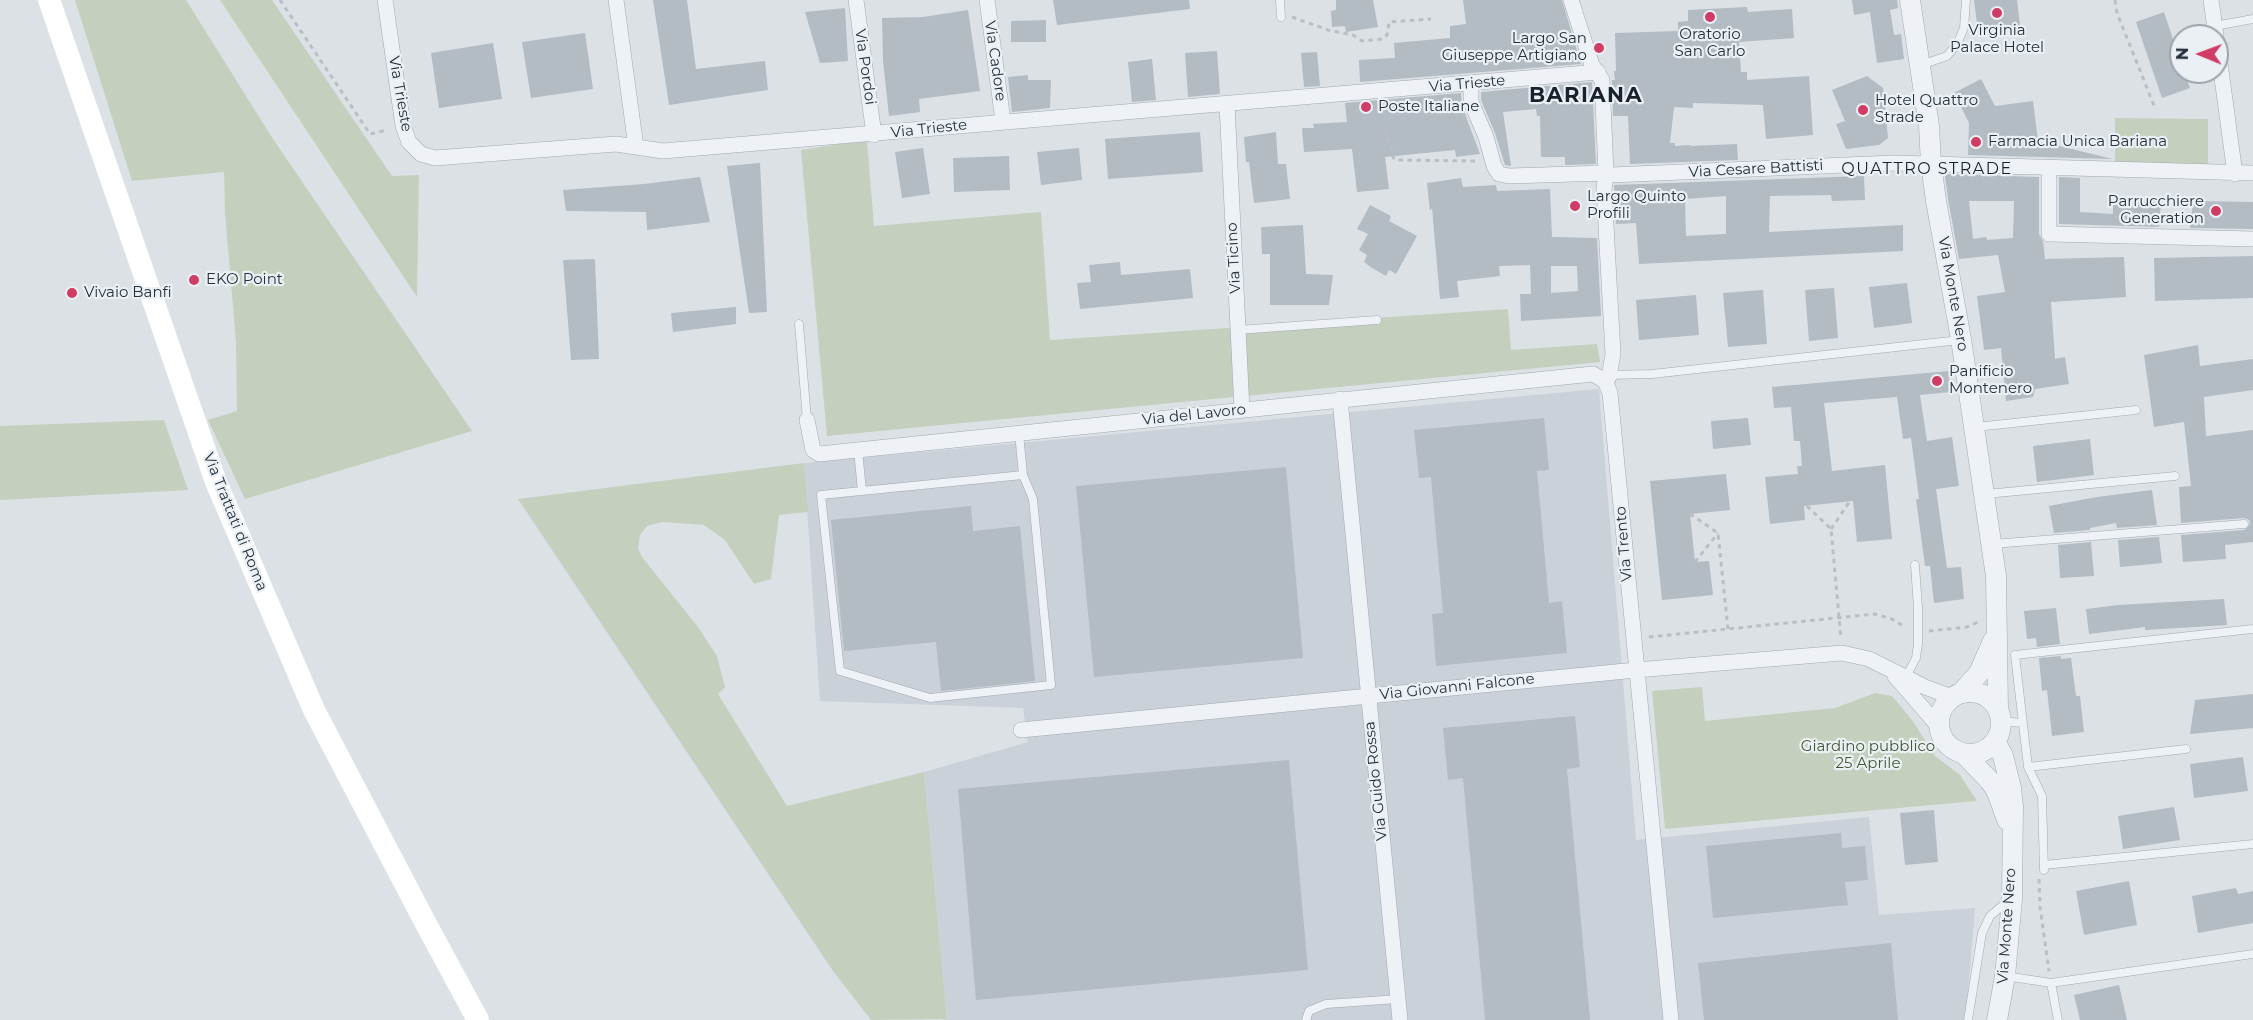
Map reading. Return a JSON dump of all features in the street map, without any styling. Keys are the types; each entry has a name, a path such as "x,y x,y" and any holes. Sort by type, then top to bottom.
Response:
{"main road":[{"name":"Via Trattati di Roma","path":"49,0 216,482 314,710 478,1020"}],"street":[{"name":"Via Trieste","path":"385,0 403,126 409,142 420,154 435,158 616,144 663,151 874,135 1003,121 1227,105 1598,72"},
{"path":"616,0 636,147"},
{"name":"Via Pordoi","path":"856,0 874,135"},
{"name":"Via Cadore","path":"987,0 1003,121"},
{"name":"Via Trento","path":"1571,0 1592,65 1602,80 1606,173 1605,224 1613,354 1607,378 1671,1020"},
{"name":"Via Monte Nero","path":"1910,0 1929,126 1931,164 1975,427 1997,598 1989,620 1991,648 1979,673 1957,695"},
{"path":"2211,0 2215,24"},
{"path":"1471,84 1471,102 1486,137 1492,159"},
{"path":"2223,84 2235,174"},
{"name":"Via Ticino","path":"1227,105 1242,410"},
{"name":"Via Cesare Battisti","path":"1492,159 1496,170 1503,176 1606,173 1611,176 1893,163 2253,173"},
{"path":"2049,168 2049,234 2253,239"},
{"name":"Via del Lavoro","path":"807,420 813,450 819,453 1593,374 1607,378"},
{"name":"Via Guido Rossa","path":"1340,399 1400,1020"},
{"name":"Via Monte Nero","path":"1989,620 2000,716"},
{"name":"Via Giovanni Falcone","path":"1021,730 1636,670 1842,653 1869,659 1925,687 1957,695"},
{"name":"Via Giovanni Falcone","path":"1889,670 1939,727"},
{"path":"1973,692 1983,694 1992,701 2000,716 2000,732 1995,741 1981,752 1964,753 1954,750 1947,744 1939,727 1941,710 1957,695 1973,692"},
{"name":"Via Monte Nero","path":"1995,741 2003,756 2013,806 2012,899 2005,976 1997,1020"},
{"name":"Via Monte Nero","path":"1964,753 1993,786 2011,831"}],"lane":[{"path":"1280,0 1281,17"},
{"path":"1920,65 1947,56 1957,44 1964,28 1966,0"},
{"path":"2229,29 2253,19"},
{"path":"1238,330 1377,320"},
{"path":"799,324 807,420"},
{"path":"1607,378 1961,339"},
{"path":"1975,427 2136,410"},
{"path":"1019,433 1023,475 1033,499 1051,685 930,698 840,671 821,495 1023,475"},
{"path":"858,450 862,491"},
{"path":"1984,495 2175,476"},
{"path":"1991,545 2244,524"},
{"path":"1906,677 1916,658 1918,631 1915,565"},
{"path":"2253,629 2015,655 2028,767 2042,796 2044,868 2253,844"},
{"path":"2000,716 2022,723"},
{"path":"2028,767 2186,749"},
{"path":"1968,1020 1982,933 1990,916 2012,899"},
{"path":"2005,976 2051,983 2253,954"},
{"path":"2051,983 2058,1020"},
{"path":"1306,1020 1309,1011 1326,1004 1398,999"}],"path":[{"path":"280,0 370,134 403,126"},
{"path":"2115,0 2117,13 2155,108"},
{"path":"1281,17 1291,17 1328,30 1353,35 1362,41 1382,39 1386,35 1389,22 1431,19"},
{"path":"1386,129 1395,160 1473,162 1492,159"},
{"path":"1842,653 1831,530 1850,501"},
{"path":"1807,506 1831,530"},
{"path":"1690,514 1718,533 1728,629"},
{"path":"1695,562 1718,533"},
{"path":"1633,639 1875,614 1918,631 1967,627 1989,620"},
{"path":"2044,868 2039,881 2040,907 2051,983"}],"shaded area":[{"path":"1599,389 1636,840 1869,817 1879,915 1975,908 1964,1020 940,1020 947,1019 924,772 1028,742 1023,708 820,701 804,463"}],"green space":[{"path":"75,0 186,0 271,136 472,431 245,499 208,420 237,411 236,342 225,213 224,172 132,181"},
{"path":"220,0 272,0 392,176 419,175 417,297"},
{"path":"2115,118 2208,119 2208,166 2115,165"},
{"path":"867,140 874,226 1041,212 1050,340 1508,309 1511,350 1597,344 1600,362 827,436 801,150"},
{"path":"164,420 188,490 0,500 0,426"},
{"path":"804,463 808,512 779,515 771,579 754,584 725,540 704,525 662,522 647,526 640,535 638,548 642,557 698,627 717,656 725,687 718,694 787,806 924,772 947,1019 871,1020 833,971 518,499"},
{"name":"Giardino pubblico 25 Aprile","path":"1702,687 1705,721 1835,708 1875,693 1892,696 1912,720 1935,756 1960,775 1977,801 1665,829 1652,691"}],"building":[{"path":"653,0 687,0 696,69 765,61 768,90 669,105"},
{"path":"1053,0 1189,0 1190,9 1057,25"},
{"path":"1336,0 1373,0 1378,27 1346,32 1345,26 1332,27 1331,11 1336,10"},
{"path":"1463,0 1562,0 1581,64 1360,82 1359,60 1395,58 1394,43 1450,38 1450,26 1466,24"},
{"path":"1852,0 1897,0 1898,8 1890,10 1894,35 1901,34 1904,59 1877,63 1870,12 1854,15"},
{"name":"Virginia Palace Hotel","path":"1974,0 2017,0 2020,25 1978,31"},
{"path":"1747,7 1748,12 1792,9 1794,38 1739,42 1741,72 1747,72 1747,80 1809,76 1813,135 1766,139 1763,105 1693,103 1693,108 1674,107 1670,143 1675,143 1675,146 1737,144 1738,160 1630,164 1628,116 1613,116 1612,80 1615,80 1614,71 1616,71 1615,33 1678,31 1678,22 1688,21 1688,10"},
{"path":"845,8 848,61 820,63 805,12"},
{"path":"968,10 980,91 919,99 920,112 889,116 883,61 882,18 923,17"},
{"path":"2164,12 2169,27 2169,84 2188,84 2190,88 2162,98 2136,22"},
{"path":"1046,20 1046,42 1011,42 1011,21"},
{"path":"585,33 593,89 531,98 522,42"},
{"path":"493,43 502,99 439,108 431,53"},
{"path":"1217,51 1220,94 1188,97 1185,53"},
{"path":"1317,52 1320,86 1304,87 1301,53"},
{"path":"1152,59 1156,100 1132,102 1128,62"},
{"path":"1028,75 1028,80 1051,80 1050,108 1012,112 1008,77"},
{"name":"Hotel Quattro Strade","path":"1867,76 1883,88 1888,138 1879,145 1846,149 1836,124 1845,121 1832,90"},
{"path":"1981,79 1995,106 2033,101 2038,141 2113,159 1968,155 1969,123 1954,93"},
{"path":"1592,82 1596,164 1565,165 1565,157 1541,157 1540,116 1537,116 1536,109 1503,112 1511,166 1505,165 1481,100 1481,92"},
{"path":"1461,93 1462,106 1480,154 1456,157 1455,150 1385,157 1389,189 1357,192 1352,149 1304,152 1302,128 1314,128 1313,124 1347,122 1345,103"},
{"path":"1200,132 1203,172 1108,179 1105,139"},
{"path":"1276,132 1278,164 1286,164 1290,199 1254,203 1244,137"},
{"path":"923,148 930,194 902,198 895,152"},
{"path":"1079,148 1082,180 1041,185 1037,152"},
{"path":"1009,156 1010,190 954,192 953,158"},
{"path":"760,163 767,312 749,313 727,166"},
{"path":"1947,174 2039,177 2039,234 2043,241 2045,259 2124,257 2126,297 2051,302 2055,359 2065,357 2069,384 2035,389 2033,397 2006,401 2001,348 1984,350 1977,296 2005,292 1998,255 1959,259 1945,176","holes":["1969,201 2014,201 2013,238 1973,239"]},
{"path":"1864,176 1865,200 1832,201 1831,195 1770,196 1769,232 1903,225 1903,251 1639,264 1636,223 1616,224 1614,185","holes":["1726,196 1726,234 1686,236 1685,199"]},
{"path":"700,177 710,222 647,230 646,212 566,211 563,190"},
{"path":"2059,177 2080,178 2080,212 2113,214 2113,201 2161,202 2159,227 2059,224"},
{"path":"1461,178 1463,187 1496,185 1497,191 1550,189 1552,237 1597,238 1601,316 1521,321 1520,294 1531,294 1530,265 1499,266 1500,276 1457,281 1459,297 1440,299 1432,208 1430,211 1427,183","holes":["1551,266 1577,266 1578,291 1551,293"]},
{"path":"2193,201 2253,202 2253,229 2190,228"},
{"path":"1370,205 1391,216 1389,221 1417,236 1396,274 1389,270 1386,276 1372,268 1364,262 1367,255 1359,250 1368,234 1357,229"},
{"path":"1303,225 1306,274 1333,275 1329,305 1270,305 1270,254 1262,254 1261,227"},
{"path":"2253,256 2253,298 2155,301 2154,258"},
{"path":"595,259 599,359 571,360 563,260"},
{"path":"1120,262 1121,275 1190,269 1193,298 1080,309 1077,283 1091,282 1089,265"},
{"path":"1907,283 1912,323 1874,328 1869,287"},
{"path":"1834,288 1838,338 1809,341 1805,290"},
{"path":"1763,290 1767,344 1728,347 1723,293"},
{"path":"1696,295 1699,335 1639,340 1636,300"},
{"path":"736,307 736,324 673,332 671,313"},
{"path":"2198,345 2200,366 2253,359 2253,390 2204,397 2206,436 2253,430 2253,542 2225,545 2226,559 2183,562 2181,535 2244,530 2250,524 2249,520 2244,518 2181,523 2179,487 2191,486 2184,422 2154,427 2144,355"},
{"path":"1949,371 1950,392 1920,395 1927,441 1952,437 1959,486 1936,489 1947,568 1961,567 1964,599 1934,603 1930,566 1925,566 1911,438 1903,439 1897,397 1824,403 1832,471 1885,465 1892,539 1857,542 1853,501 1804,506 1805,520 1770,524 1765,477 1798,474 1797,466 1802,466 1800,441 1794,441 1791,407 1774,408 1772,387"},
{"path":"1544,418 1549,470 1537,471 1549,603 1562,601 1567,653 1436,666 1432,614 1443,613 1431,477 1419,478 1414,430"},
{"path":"1748,418 1751,445 1713,449 1711,421"},
{"path":"2090,439 2094,475 2037,482 2033,446"},
{"path":"1286,467 1303,658 1094,677 1076,486"},
{"path":"1726,474 1730,510 1690,514 1695,562 1709,561 1713,595 1662,600 1650,481"},
{"path":"2152,490 2157,525 2117,528 2116,523 2090,528 2090,530 2054,533 2049,506"},
{"path":"971,506 973,531 1020,526 1035,681 941,691 936,642 844,651 831,520"},
{"path":"2159,537 2162,563 2120,567 2118,540"},
{"path":"2091,542 2094,576 2060,578 2058,545"},
{"path":"2224,599 2227,625 2145,630 2145,627 2089,634 2086,609"},
{"path":"2056,608 2060,644 2037,647 2036,638 2027,639 2024,611"},
{"path":"2061,656 2061,659 2071,658 2076,696 2080,696 2084,732 2052,736 2047,690 2042,691 2039,658"},
{"path":"2253,694 2253,728 2190,734 2195,700"},
{"path":"1575,716 1580,767 1567,769 1590,1020 1485,1020 1463,778 1448,780 1443,728"},
{"path":"2243,757 2248,791 2194,798 2190,764"},
{"path":"1289,760 1308,970 976,1000 958,789"},
{"path":"2174,807 2180,840 2123,849 2118,816"},
{"path":"1934,810 1938,862 1905,865 1900,813"},
{"path":"1841,833 1842,848 1865,846 1868,880 1845,882 1848,905 1713,918 1706,846"},
{"path":"2129,881 2137,925 2084,935 2076,891"},
{"path":"2236,888 2238,894 2253,891 2253,923 2198,933 2192,896"},
{"path":"1891,943 1898,1020 1704,1020 1698,963"},
{"path":"2119,985 2127,1020 2080,1020 2074,995"}],"place":[{"name":"Virginia Palace Hotel","path":"1997,13"},
{"name":"Oratorio San Carlo","path":"1710,17"},
{"name":"Largo San Giuseppe Artigiano","path":"1599,48"},
{"name":"Poste Italiane","path":"1366,107"},
{"name":"Hotel Quattro Strade","path":"1863,110"},
{"name":"Farmacia Unica Bariana","path":"1976,142"},
{"name":"Largo Quinto Profili","path":"1575,206"},
{"name":"Parrucchiere Generation","path":"2216,211"},
{"name":"EKO Point","path":"194,280"},
{"name":"Vivaio Banfi","path":"72,293"},
{"name":"Panificio Montenero","path":"1937,381"}],"district":[{"name":"BARIANA","path":"1586,96"},
{"name":"QUATTRO STRADE","path":"1927,169"}]}
